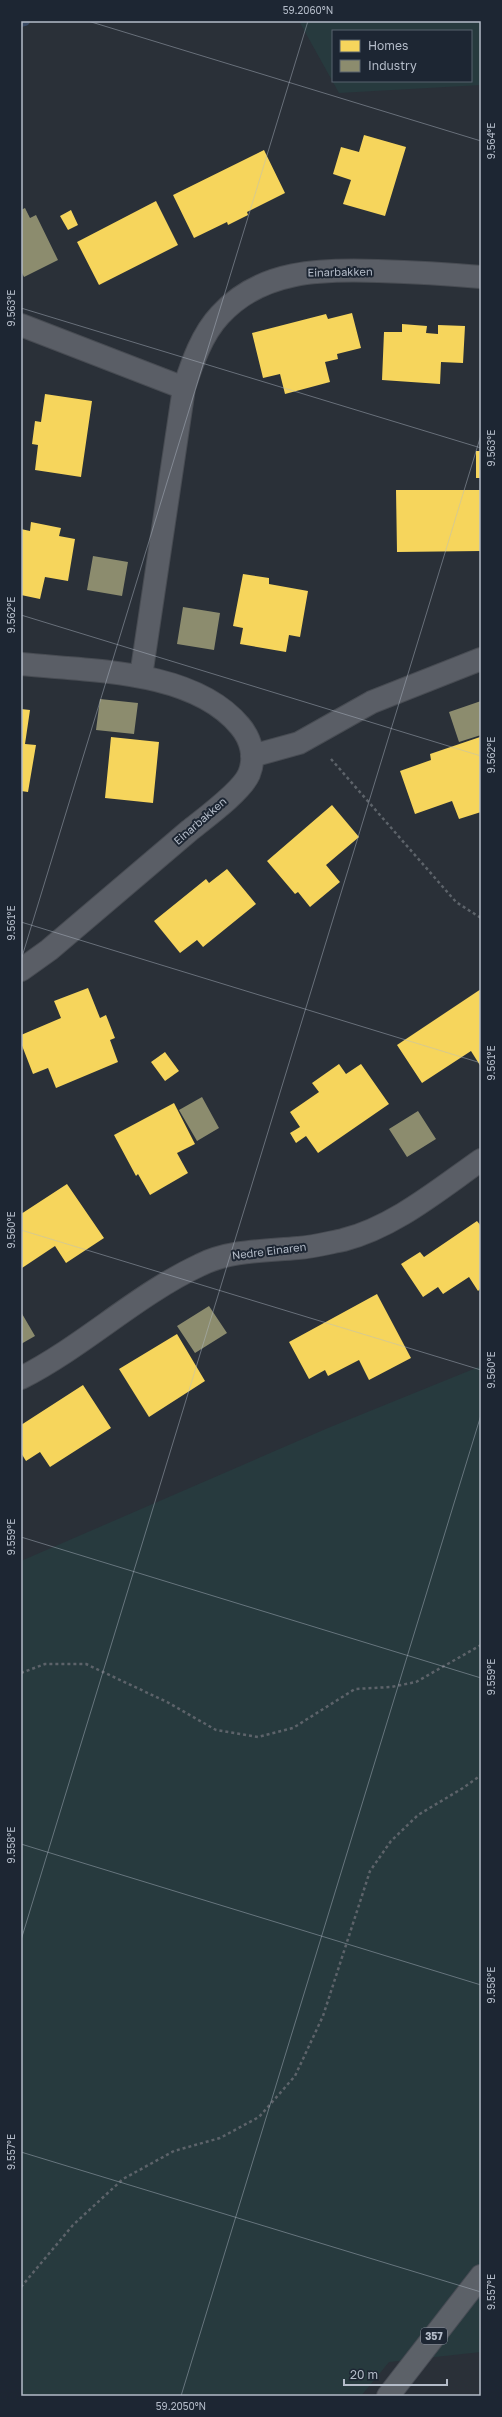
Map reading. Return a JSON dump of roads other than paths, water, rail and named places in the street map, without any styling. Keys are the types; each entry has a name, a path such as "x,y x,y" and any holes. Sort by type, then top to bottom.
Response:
{"main road":[{"name":"357","path":"388,2396 481,2276"}],"street":[{"name":"Einarbakken","path":"141,676 184,388 193,361 219,315 240,297 271,280 319,270 396,271 481,277"},
{"path":"21,325 184,388"},
{"path":"252,756 299,743 372,702 481,659"},
{"name":"Einarbakken","path":"21,664 141,676 180,687 220,708 246,733 252,756 248,775 215,810 49,950 21,970"},
{"name":"Nedre Einaren","path":"21,1378 42,1367 157,1288 201,1264 235,1254 299,1248 344,1240 372,1230 402,1214 481,1160"}],"waterway":[{"path":"21,22 25,21"}]}
